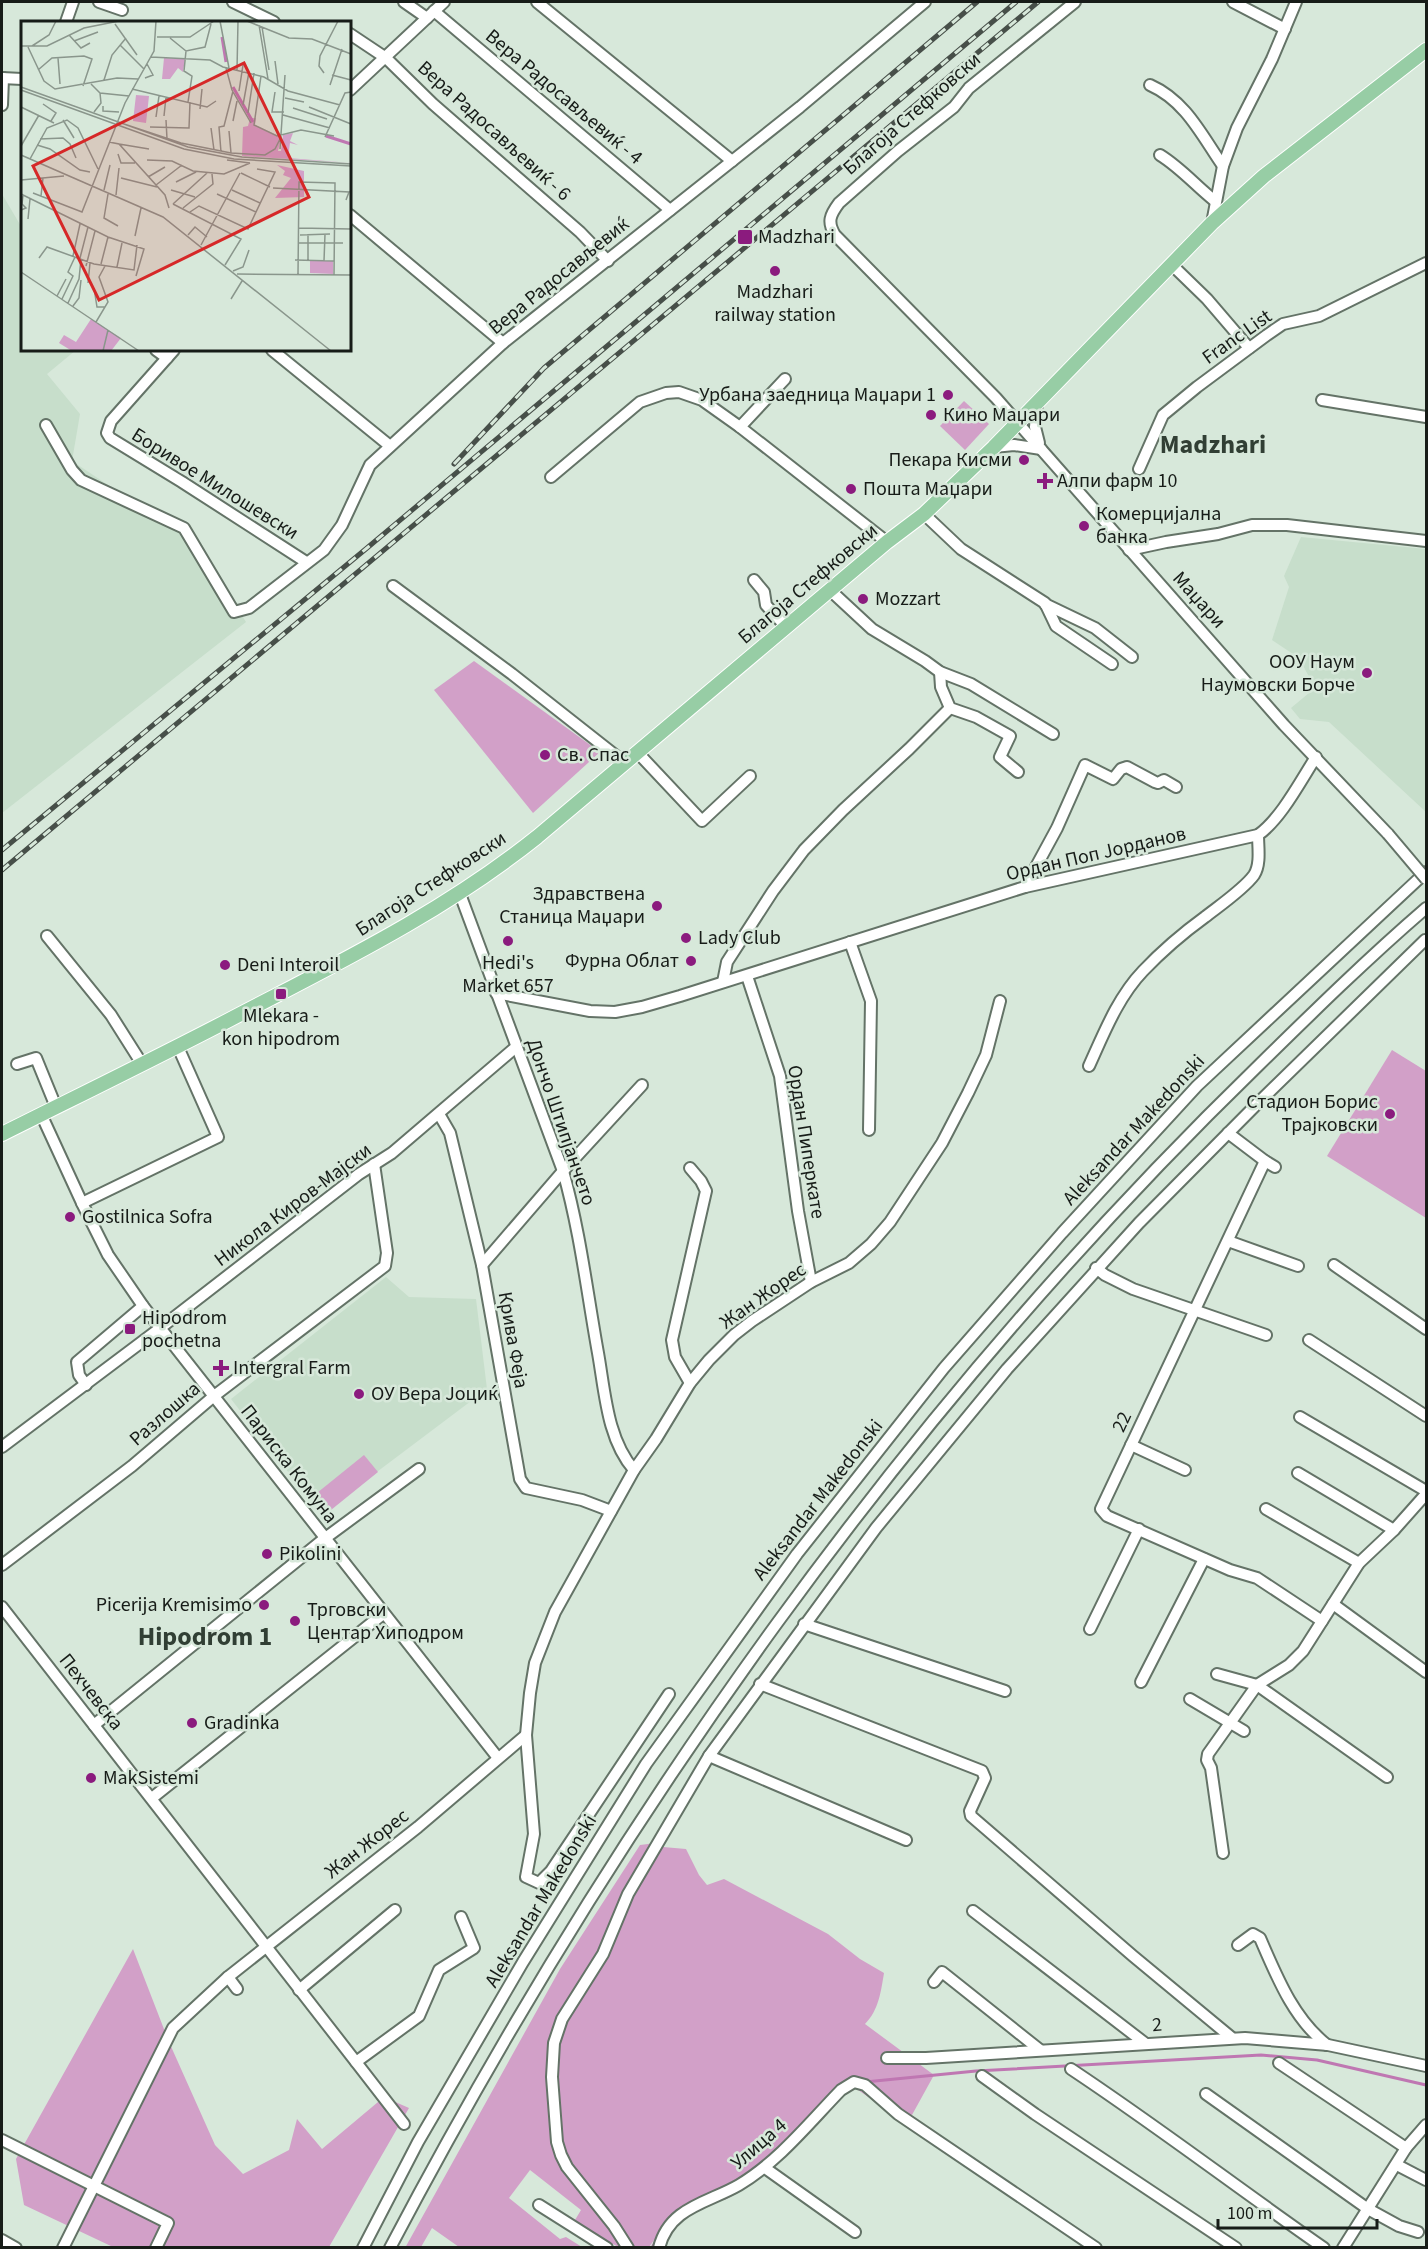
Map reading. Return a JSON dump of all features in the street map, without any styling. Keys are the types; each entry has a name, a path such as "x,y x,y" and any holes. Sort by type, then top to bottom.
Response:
{"main road":[{"name":"Благоја Стефковски","path":"2,1133 338,965 460,894 521,850 887,542 924,514 1037,404 1212,223 1264,176 1426,50"}],"street":[{"path":"66,21 73,2"},
{"path":"99,2 122,10"},
{"path":"233,2 272,21"},
{"name":"Вера Радосављевиќ - 4","path":"404,2 431,15 670,210"},
{"path":"352,82 386,58 444,2"},
{"path":"537,2 732,161"},
{"name":"Вера Радосављевиќ","path":"46,425 72,470 81,480 184,528 234,612 249,608 324,550 342,525 370,465 503,343 732,161 925,2"},
{"name":"Благоја Стефковски","path":"1018,423 835,235 830,226 830,220 831,213 839,203 898,151 954,107 969,88 1075,2"},
{"path":"1233,2 1285,30"},
{"path":"1212,223 1223,166 1237,128 1285,30 1296,2"},
{"name":"Вера Радосављевиќ - 6","path":"351,35 386,58 433,104 580,232 608,261"},
{"path":"2,105 2,78 21,79"},
{"path":"1150,85 1169,96 1193,120 1223,166"},
{"path":"1160,155 1179,166 1195,185 1215,201"},
{"path":"351,216 503,343"},
{"name":"Franc List","path":"1139,469 1163,415 1283,324 1319,316 1426,263"},
{"path":"1172,265 1207,299 1250,348"},
{"path":"273,351 390,446"},
{"name":"Боривое Милошевски","path":"170,354 111,421 107,433 110,438 306,562"},
{"path":"740,427 785,379"},
{"path":"551,477 640,402 666,393 679,392 702,400 740,427 887,542"},
{"path":"1322,400 1426,417"},
{"path":"994,447 1014,446 1041,449 1035,432 1037,404"},
{"name":"Маџари","path":"1018,423 1284,725 1388,834 1426,879"},
{"path":"924,514 961,549 1046,604 1095,628 1132,657"},
{"path":"1129,550 1267,524 1426,541"},
{"path":"754,580 765,592 766,604 786,627"},
{"path":"393,586 512,674 625,763"},
{"path":"831,591 872,629 940,672 971,684 1053,734"},
{"path":"1046,604 1056,626 1112,664"},
{"path":"940,672 942,687 950,708"},
{"path":"950,708 976,717 1010,736 1000,757 1018,772"},
{"path":"723,982 727,962 773,891 804,850 950,708"},
{"path":"638,753 702,821 750,776"},
{"path":"1089,1066 1126,991 1142,972 1254,875 1258,863 1258,835 1267,829 1276,817 1316,757"},
{"path":"1025,887 1057,828 1085,765 1113,779 1121,769 1127,767 1155,782 1164,780 1176,787"},
{"name":"Ордан Поп Јорданов","path":"496,993 590,1011 615,1012 642,1007 747,976 1025,887 1258,835"},
{"name":"Aleksandar Makedonski","path":"363,2247 418,2142 511,1982 646,1764 797,1554 944,1368 1062,1233 1189,1094 1426,872"},
{"name":"Дончо Штипјанчето","path":"460,894 563,1172 580,1244 608,1410 621,1451 634,1470"},
{"name":"Aleksandar Makedonski","path":"390,2247 507,2036 628,1839 729,1688 828,1556 940,1414 1036,1299 1137,1188 1207,1115 1426,908"},
{"path":"47,936 111,1015 142,1064"},
{"path":"628,2247 567,2168 561,2155 557,2142 552,2077 554,2043 562,2019 603,1954 628,1893 709,1756 876,1528 946,1441 1096,1268 1228,1133 1425,940"},
{"path":"849,942 871,1001 869,1130"},
{"name":"Ордан Пиперкате","path":"747,976 780,1076 811,1282"},
{"name":"Жан Жорес","path":"669,1694 551,1871 539,1882 526,1876 534,1834 526,1735 535,1663 555,1612 634,1470 690,1383 734,1335 811,1282 849,1263 871,1244 890,1222 942,1143 968,1093 986,1055 1000,1001"},
{"path":"82,1203 218,1137 178,1047"},
{"name":"Никола Киров-Мајски","path":"2,1447 359,1174 392,1153 516,1047"},
{"path":"17,1064 36,1058 56,1107"},
{"path":"482,1265 642,1085"},
{"name":"Париска Комуна","path":"40,1114 108,1254 159,1329 498,1758"},
{"name":"Крива Феја","path":"439,1114 450,1133 482,1265 520,1479 526,1488 582,1500 610,1511"},
{"path":"1228,1133 1275,1167"},
{"name":"22","path":"1265,1161 1101,1509 1107,1516 1204,1559 1257,1578 1322,1621"},
{"name":"Разлошка","path":"2,1565 132,1466 214,1396 385,1266 387,1253 374,1164"},
{"path":"690,1168 706,1191 672,1348 690,1383"},
{"path":"1228,1241 1298,1266"},
{"path":"1334,1265 1426,1329"},
{"path":"1096,1268 1133,1289 1266,1335"},
{"path":"86,1385 77,1368 77,1362 143,1306"},
{"path":"1309,1340 1426,1416"},
{"path":"1223,1853 1211,1768 1207,1757 1257,1685 1296,1659 1359,1563 1394,1530 1426,1493 1300,1417"},
{"path":"1131,1445 1185,1470"},
{"path":"93,1725 324,1539 418,1469"},
{"path":"1298,1473 1394,1530"},
{"path":"1266,1509 1359,1563"},
{"path":"1090,1629 1139,1529"},
{"path":"1141,1682 1204,1559"},
{"path":"1333,1604 1426,1672"},
{"name":"Пехчевска","path":"2,1607 404,2124"},
{"path":"152,1798 383,1614"},
{"path":"804,1624 1005,1691"},
{"path":"1217,1674 1257,1685 1387,1777"},
{"path":"760,1684 982,1771 985,1778 970,1815 1232,2038"},
{"path":"1190,1699 1244,1731"},
{"name":"Жан Жорес","path":"93,2186 173,2028 228,1977 418,1827 526,1735"},
{"path":"709,1756 906,1840"},
{"path":"299,1990 395,1910"},
{"path":"973,1911 1146,2044"},
{"path":"356,2062 419,2016 439,1970 474,1948 461,1917"},
{"path":"1238,1945 1253,1934 1260,1938 1293,2005 1305,2024 1328,2045"},
{"path":"934,1982 942,1972 1040,2049"},
{"path":"228,1977 237,1989"},
{"name":"2","path":"887,2058 926,2058 1232,2038 1273,2039 1328,2045 1426,2066"},
{"path":"1279,2063 1406,2148"},
{"path":"1071,2069 1131,2109 1220,2175 1324,2247"},
{"path":"982,2076 1035,2114 1236,2247"},
{"name":"Улица 4","path":"659,2247 666,2228 676,2218 738,2186 765,2168 841,2090 854,2082 865,2085 897,2114 1096,2247"},
{"path":"1206,2094 1368,2209 1399,2226 1418,2232"},
{"path":"1343,2247 1406,2148 1426,2125"},
{"path":"2,2140 168,2223 156,2247"},
{"path":"1397,2165 1426,2180"},
{"path":"765,2168 855,2232"},
{"path":"63,2247 93,2186"},
{"path":"539,2205 607,2247"},
{"path":"2,2240 16,2247"}],"shaded area":[{"path":"2,194 21,226 21,351 75,351 47,374 80,414 72,461 195,543 246,622 2,813"},
{"path":"964,401 989,424 965,450 940,426"},
{"name":"ООУ Наум Наумовски Борче","path":"1301,537 1426,549 1426,812 1329,722 1300,719 1291,708 1315,688 1299,658 1272,640 1289,587 1284,576"},
{"path":"474,661 600,752 533,813 434,690"},
{"name":"Стадион Борис Трајковски","path":"1392,1050 1426,1071 1426,1218 1327,1156"},
{"name":"ОУ Вера Јоциќ","path":"386,1277 409,1297 476,1299 487,1389 321,1514 231,1399"},
{"path":"364,1455 378,1472 326,1514 312,1497"},
{"path":"656,1843 663,1847 686,1849 699,1875 707,1885 724,1879 828,1934 860,1959 884,1973 876,2006 865,2024 934,2075 907,2124 851,2085 768,2171 734,2194 666,2224 649,2247 619,2247 572,2225 581,2210 530,2170 509,2198 560,2239 566,2237 582,2247 459,2247 432,2228 421,2247 405,2248 560,1969 640,1845"},
{"path":"133,1949 169,2042 215,2145 243,2174 289,2150 297,2119 322,2149 384,2097 409,2108 329,2247 113,2247 24,2205 16,2159"}],"waterway":[{"path":"865,2082 976,2071 1261,2055 1317,2060 1426,2085"},
{"path":"725,2198 740,2190"},
{"path":"652,2248 660,2233"}],"railway":[{"path":"454,464 544,368 977,2"},
{"path":"2,850 367,548 1016,2"},
{"path":"2,870 1038,2"}],"place":[{"name":"Madzhari","path":"745,237"},
{"name":"Madzhari railway station","path":"775,271"},
{"name":"Урбана заедница Маџари 1","path":"948,395"},
{"name":"Кино Маџари","path":"931,415"},
{"name":"Пекара Кисми","path":"1024,460"},
{"name":"Алпи фарм 10","path":"1045,481"},
{"name":"Пошта Маџари","path":"851,489"},
{"name":"Комерцијална банка","path":"1084,526"},
{"name":"Mozzart","path":"863,599"},
{"name":"ООУ Наум Наумовски Борче","path":"1367,673"},
{"name":"Св. Спас","path":"545,755"},
{"name":"Здравствена Станица Маџари","path":"657,906"},
{"name":"Lady Club","path":"686,938"},
{"name":"Hedi's Market 657","path":"508,941"},
{"name":"Фурна Облат","path":"691,961"},
{"name":"Deni Interoil","path":"225,965"},
{"name":"Mlekara - kon hipodrom","path":"281,994"},
{"name":"Стадион Борис Трајковски","path":"1390,1114"},
{"name":"Gostilnica Sofra","path":"70,1217"},
{"name":"Hipodrom pochetna","path":"130,1329"},
{"name":"Intergral Farm","path":"221,1368"},
{"name":"ОУ Вера Јоциќ","path":"359,1394"},
{"name":"Pikolini","path":"267,1554"},
{"name":"Picerija Kremisimo","path":"264,1605"},
{"name":"Трговски Центар Хиподром","path":"295,1621"},
{"name":"Gradinka","path":"192,1723"},
{"name":"MakSistemi","path":"91,1778"}],"district":[{"name":"Madzhari","path":"1213,444"},
{"name":"Hipodrom 1","path":"205,1636"}]}
